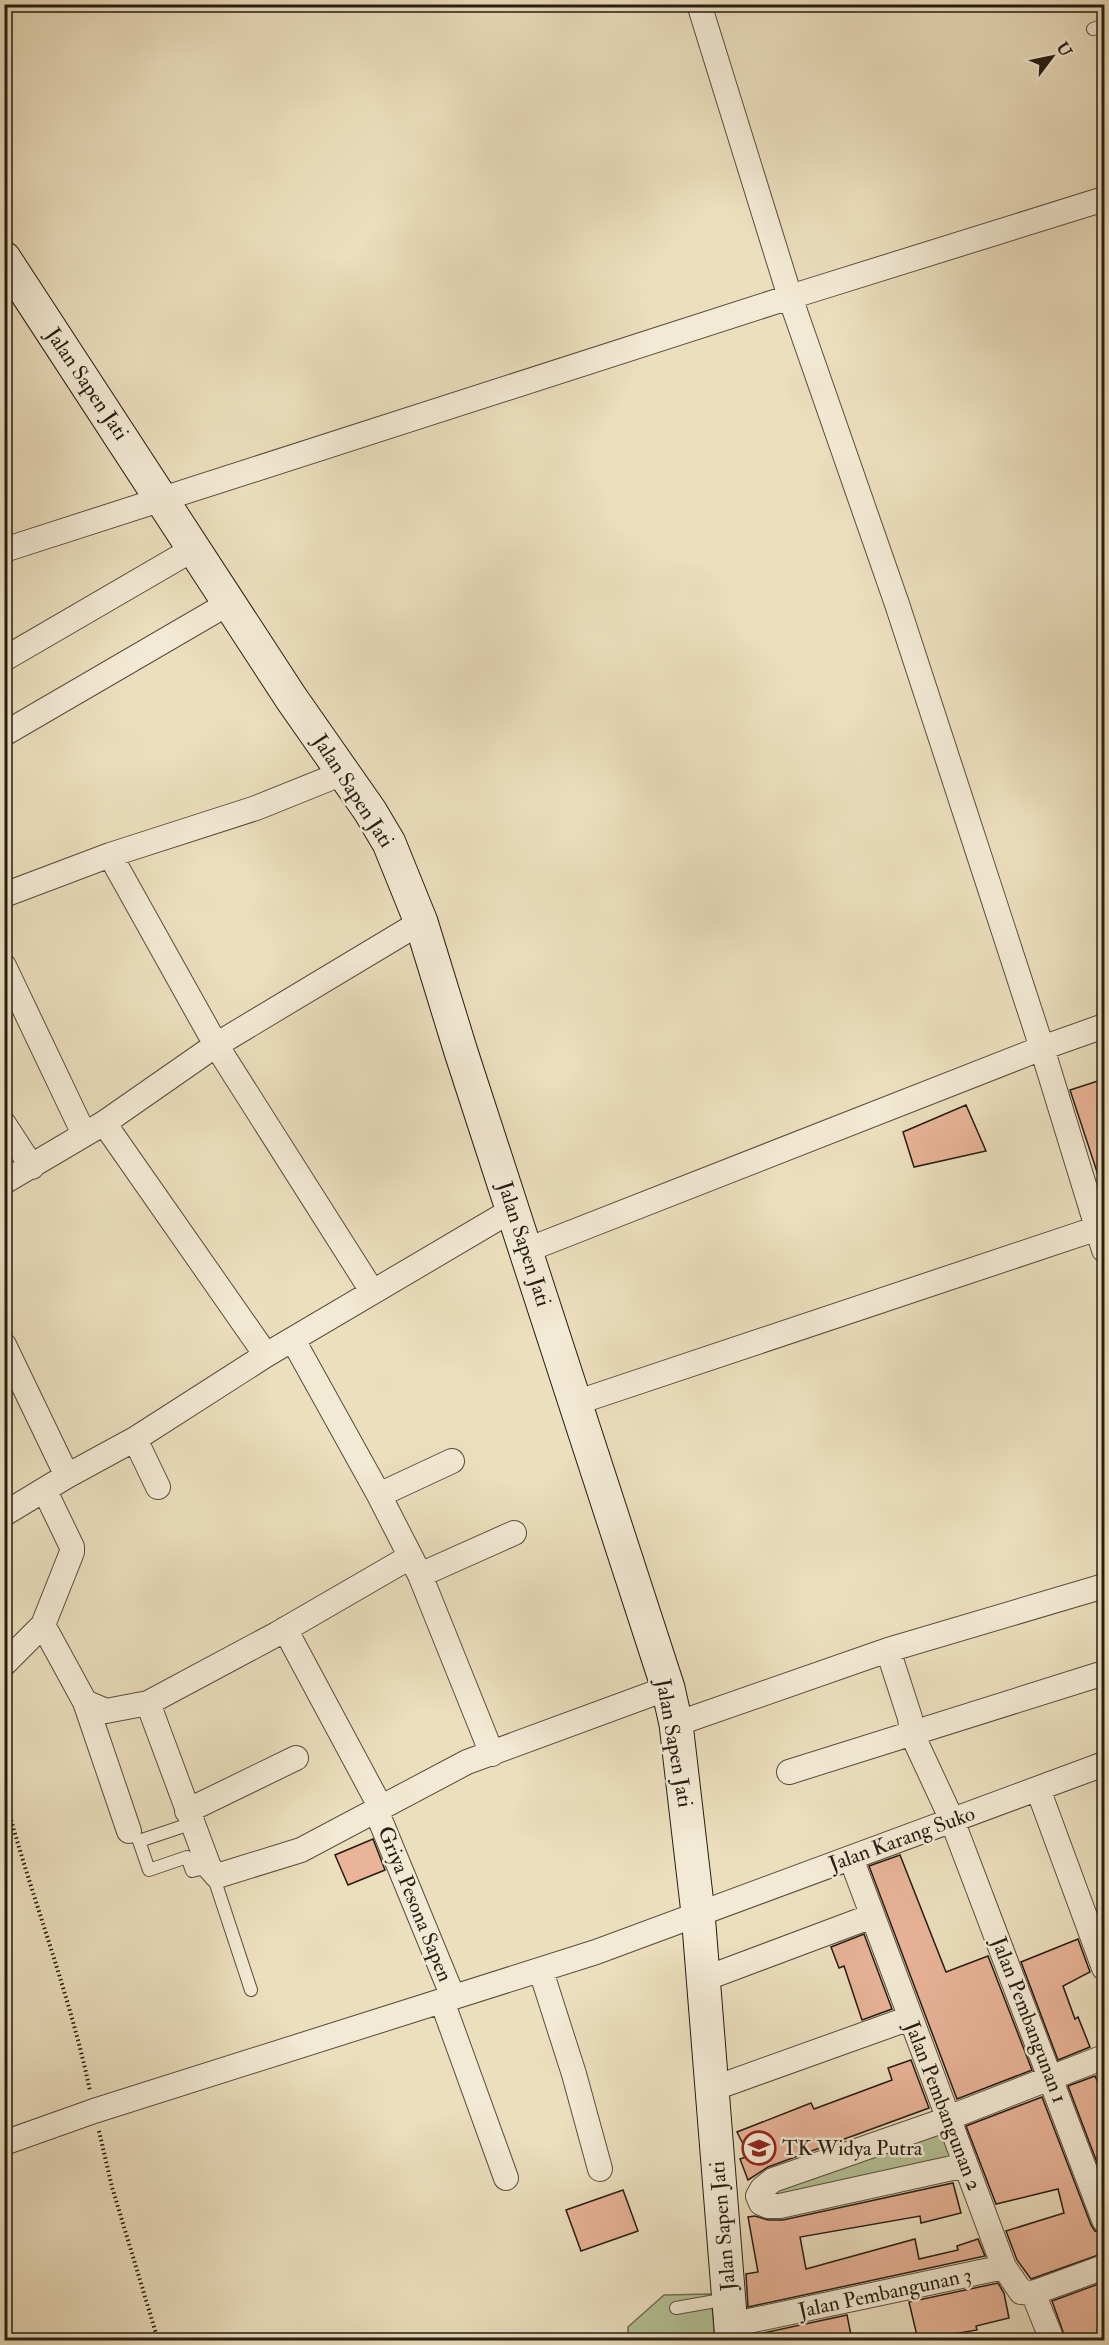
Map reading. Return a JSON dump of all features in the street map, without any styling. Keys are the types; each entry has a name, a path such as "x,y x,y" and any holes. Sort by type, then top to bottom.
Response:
{"street":[{"path":"575,1403 1101,1239 1042,1048 897,604 789,297 699,4"},
{"path":"4,550 789,297 1104,199"},
{"name":"Jalan Sapen Jati","path":"4,258 164,500 291,698 389,843 421,922 668,1688 675,1724 698,1913 730,2322"},
{"path":"4,659 195,548"},
{"path":"4,734 229,603"},
{"path":"5,894 110,855 256,808 343,773"},
{"path":"110,855 216,1045 372,1291"},
{"path":"4,1182 94,1129 216,1045 421,922"},
{"path":"4,966 94,1129 266,1355"},
{"path":"527,1250 1042,1048 1104,1026"},
{"path":"4,1124 32,1167"},
{"path":"4,1514 45,1491 66,1476 135,1439 266,1355 512,1210"},
{"path":"294,1340 415,1566 492,1754"},
{"path":"4,1345 66,1476"},
{"path":"135,1439 158,1486"},
{"path":"379,1495 452,1461"},
{"path":"4,1664 43,1625 72,1552 72,1547 45,1491"},
{"path":"85,1702 106,1711 148,1703 285,1629 415,1566 514,1533"},
{"path":"675,1724 888,1650 1104,1586"},
{"path":"43,1625 85,1702 129,1831"},
{"name":"Griya Pesona Sapen","path":"285,1629 379,1809 447,1999 506,2178"},
{"name":"Jalan Pembangunan 1","path":"888,1650 910,1718 912,1734 952,1820 1104,2220"},
{"path":"789,1772 1104,1674"},
{"path":"148,1703 210,1869 217,1876 301,1850 467,1762 668,1688"},
{"path":"190,1817 296,1758"},
{"name":"Jalan Karang Suko","path":"4,2143 94,2111 541,1971 1104,1764"},
{"path":"1038,1789 1104,1968"},
{"name":"Jalan Pembangunan 2","path":"851,1858 1004,2267 1021,2292 1033,2293"},
{"path":"704,1979 873,1917"},
{"path":"541,1971 574,2074 600,2169"},
{"path":"712,2089 910,2018"},
{"path":"966,2165 780,2206 768,2206 761,2203 758,2196 762,2189 773,2180 948,2118 1104,2057"},
{"name":"Jalan Pembangunan 3","path":"730,2322 1004,2267"},
{"path":"1052,2340 1033,2293 1104,2267"}],"lane":[{"path":"190,1817 139,1841 149,1870 187,1857 192,1871 210,1869 251,1990"},
{"path":"676,2308 730,2322"}],"path":[{"path":"4,1794 18,1849 60,1977 86,2073 112,2187 158,2340"}],"green space":[{"path":"944,2126 957,2161 776,2203 768,2189"},
{"path":"711,2294 715,2340 628,2340 628,2327 664,2295"}],"building":[{"path":"1104,1079 1104,1186 1102,1187 1070,1090"},
{"path":"966,1105 986,1151 914,1167 903,1132"},
{"path":"373,1839 385,1870 348,1885 335,1855"},
{"path":"900,1855 946,1972 988,1956 1032,2070 957,2099 869,1866"},
{"path":"864,1934 892,2009 862,2020 844,1966 839,1968 831,1947"},
{"path":"1078,1939 1090,1972 1063,1986 1075,2019 1078,2017 1090,2047 1058,2060 1021,1962"},
{"path":"911,2060 929,2108 768,2167 748,2180 740,2159 749,2156 737,2132 811,2103 814,2109 892,2080 888,2068"},
{"path":"1095,2076 1104,2096 1098,2099 1104,2118 1104,2181 1068,2086"},
{"path":"1042,2097 1091,2225 1095,2231 1104,2234 1104,2253 1031,2279 1017,2260 1006,2231 1064,2213 1058,2189 996,2204 966,2126"},
{"path":"953,2183 961,2213 921,2223 920,2216 800,2237 806,2269 915,2239 919,2259 958,2250 957,2246 978,2239 985,2256 748,2307 746,2274 758,2272 748,2217 783,2220"},
{"path":"623,2190 638,2231 581,2251 566,2210"},
{"path":"1104,2282 1104,2340 1066,2340 1052,2301"},
{"path":"998,2283 1004,2293 1009,2318 976,2326 977,2330 918,2340 909,2302"},
{"path":"847,2315 852,2340 765,2340 763,2333"}],"place":[{"name":"TK Widya Putra","path":"759,2148"}]}
